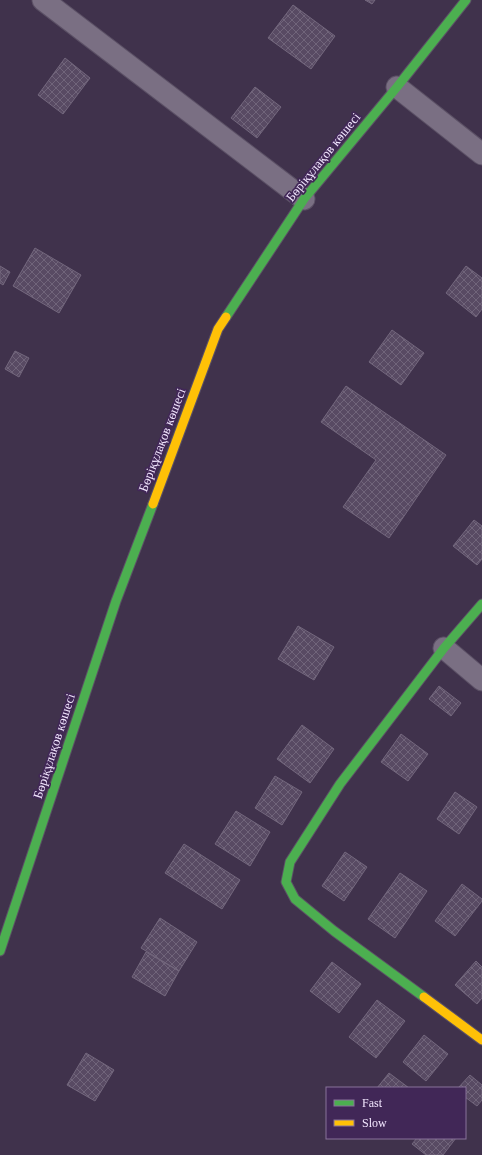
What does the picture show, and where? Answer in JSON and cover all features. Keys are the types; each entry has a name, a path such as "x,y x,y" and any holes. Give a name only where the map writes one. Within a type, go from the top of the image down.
{"street":[{"path":"43,0 304,199"},
{"name":"Бөріқұлақов көшесі","path":"0,951 116,601 218,329 304,199 397,87 466,0"},
{"path":"397,87 482,154"},
{"path":"482,604 444,648 340,784 290,862 286,882 295,899 334,931 482,1040"},
{"path":"444,648 482,680"}],"building":[{"path":"365,0 375,0 372,4"},
{"path":"293,5 335,36 311,69 268,38"},
{"path":"65,58 90,78 63,114 38,95"},
{"path":"255,87 281,107 257,138 231,118"},
{"path":"35,248 81,275 59,313 13,286"},
{"path":"0,266 10,272 3,285 0,283"},
{"path":"466,266 482,278 482,309 476,317 446,293"},
{"path":"392,330 424,353 401,385 369,362"},
{"path":"15,351 29,358 19,377 5,369"},
{"path":"346,386 446,455 389,538 343,507 376,460 321,422"},
{"path":"474,520 482,526 482,559 477,565 453,546"},
{"path":"298,626 334,647 314,680 278,659"},
{"path":"439,686 461,703 451,716 429,699"},
{"path":"302,725 334,749 310,783 277,759"},
{"path":"401,734 428,754 408,781 381,762"},
{"path":"275,776 302,792 282,825 255,808"},
{"path":"455,792 477,807 459,834 437,819"},
{"path":"236,811 270,832 250,866 215,844"},
{"path":"184,844 240,880 222,909 165,873"},
{"path":"345,852 367,867 344,901 322,886"},
{"path":"400,873 427,891 395,938 368,919"},
{"path":"462,884 482,899 482,901 455,936 435,921"},
{"path":"160,918 197,942 179,971 141,948"},
{"path":"146,952 179,971 165,996 132,977"},
{"path":"476,961 482,967 482,998 477,1004 455,985"},
{"path":"332,962 361,984 339,1013 310,991"},
{"path":"377,1000 405,1021 376,1058 349,1037"},
{"path":"424,1035 448,1054 426,1081 403,1062"},
{"path":"86,1053 114,1070 95,1101 67,1085"},
{"path":"389,1073 408,1087 378,1087"},
{"path":"470,1075 482,1085 482,1100 477,1106 466,1098 466,1087 459,1087"},
{"path":"416,1139 455,1139 443,1155 426,1155 412,1144"}],"traffic: fast":[{"path":"226,317 304,199 397,87 466,0"},
{"path":"0,951 116,601 153,504"},
{"path":"424,997 334,931 295,899 286,882 290,862 340,784 444,648 482,604"}],"traffic: slow":[{"path":"153,504 218,329 226,317"},
{"path":"424,997 482,1040"}]}
